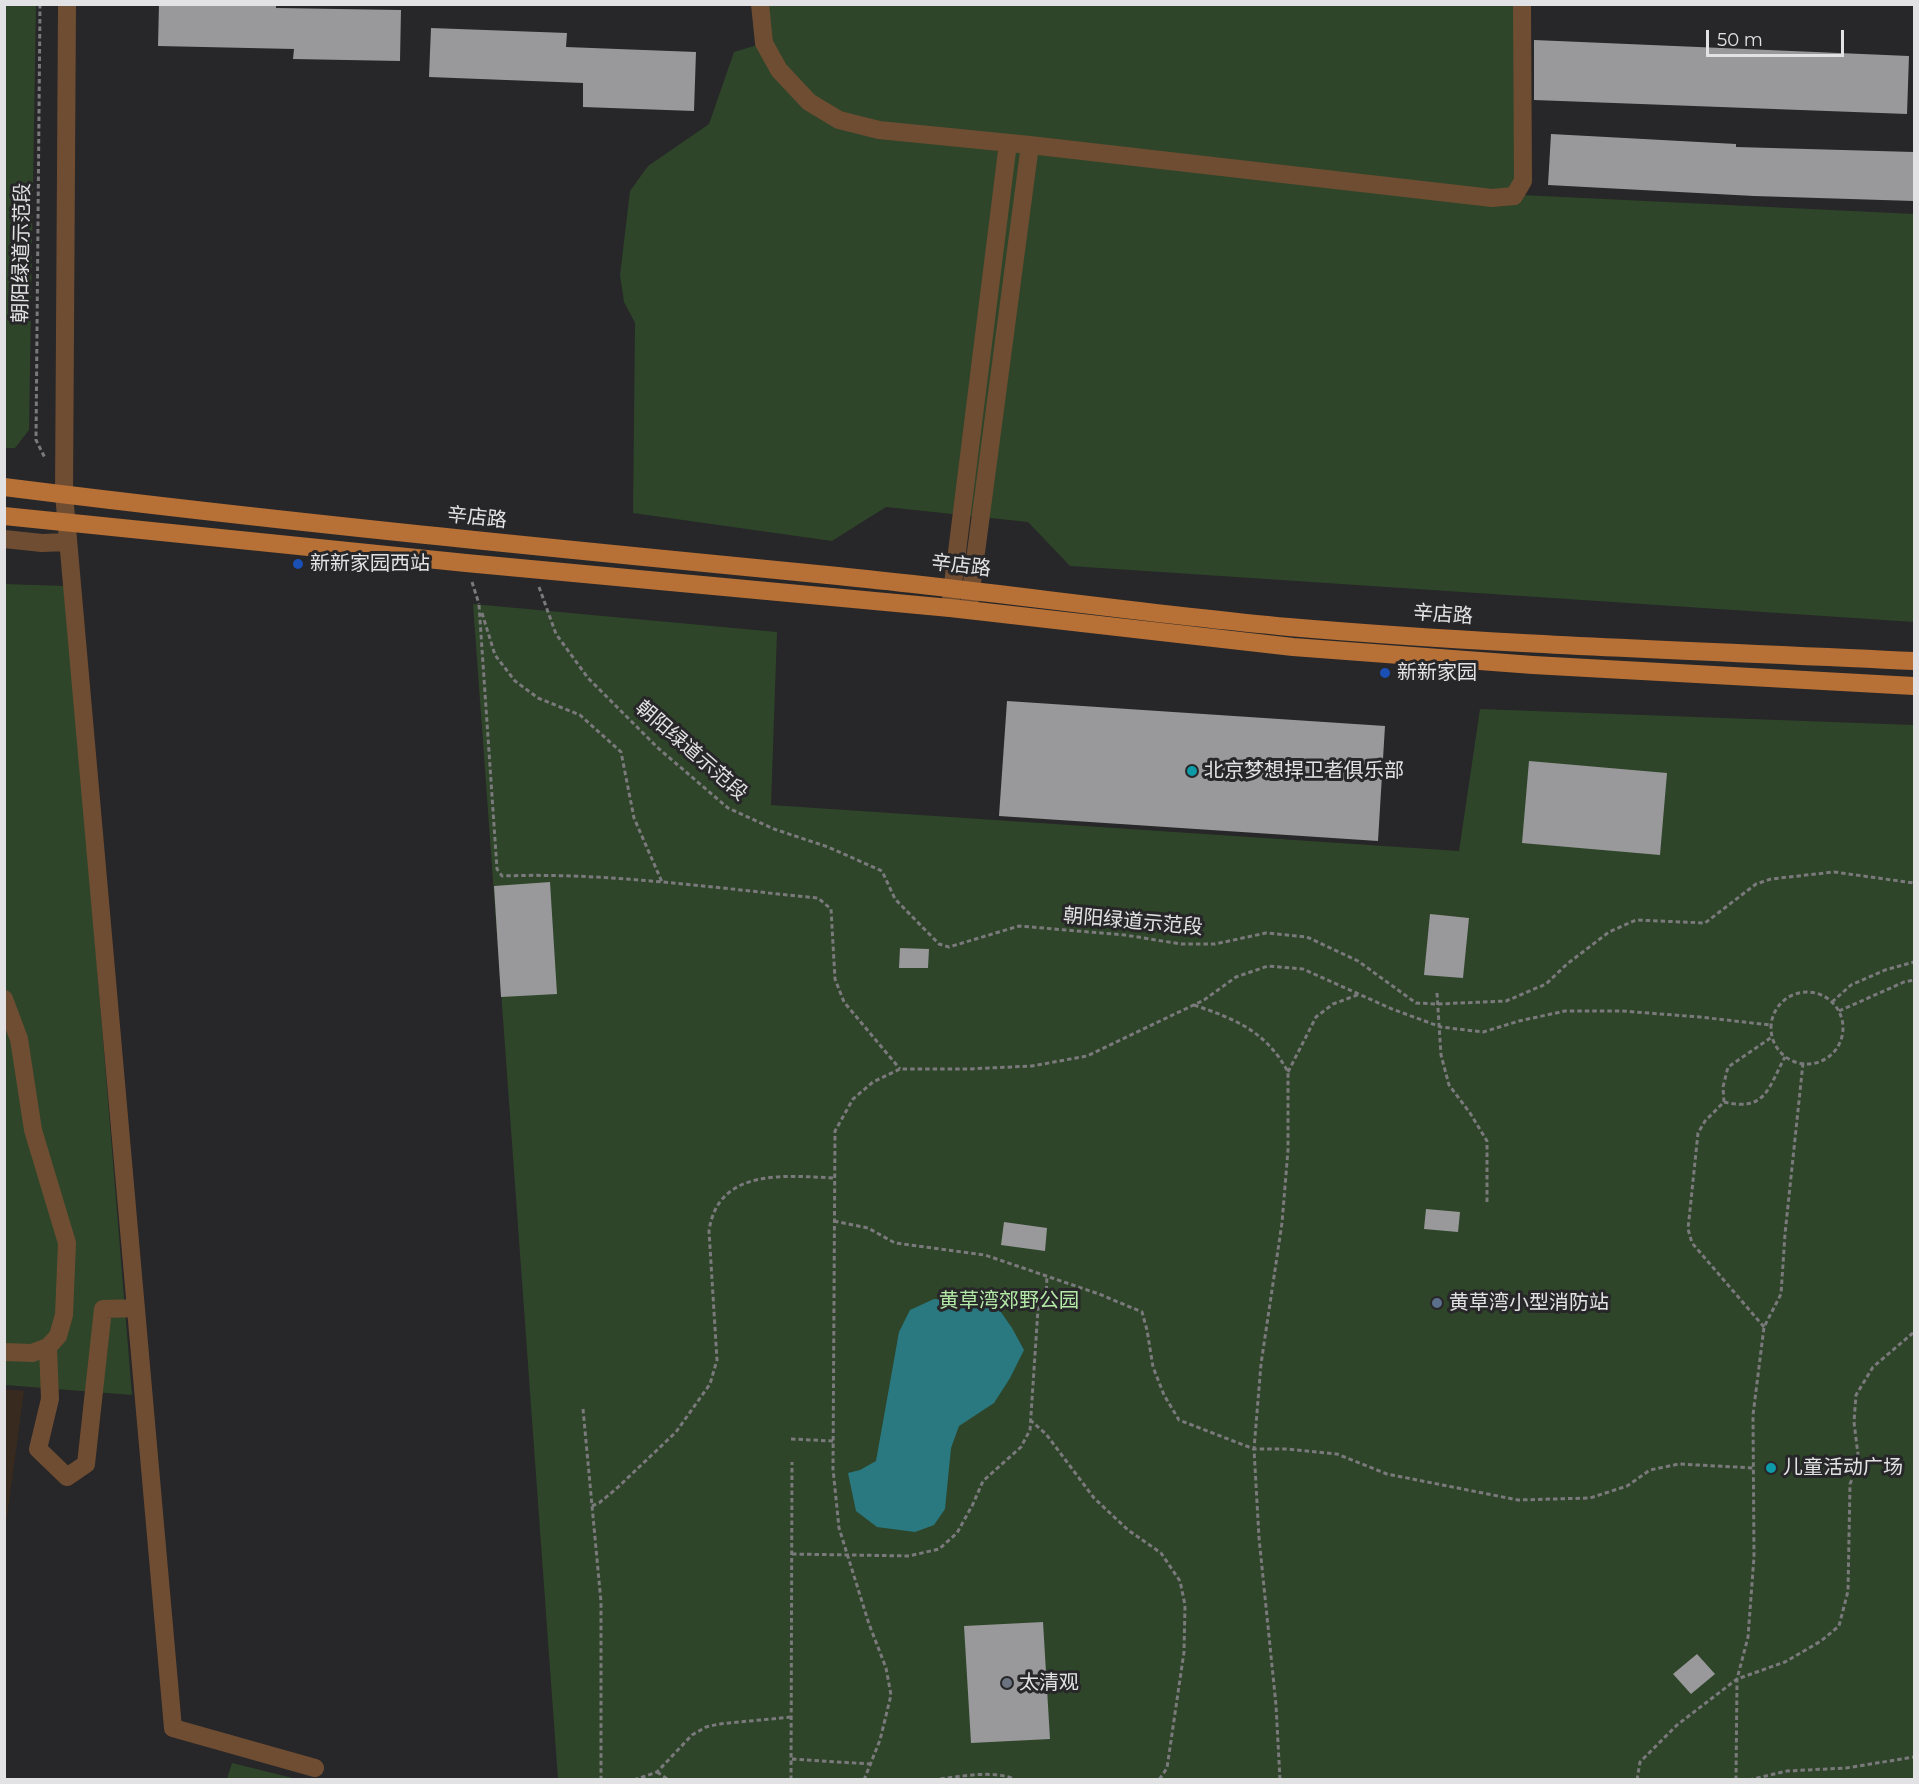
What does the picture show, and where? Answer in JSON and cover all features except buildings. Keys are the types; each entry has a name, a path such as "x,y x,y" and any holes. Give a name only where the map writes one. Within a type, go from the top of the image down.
{"main road":[{"name":"辛店路","path":"4,487 319,525 952,587 1140,612 1293,627 1533,644 1914,661"},
{"path":"4,516 466,563 950,608 1226,640 1385,655 1533,666 1914,686"}],"street":[{"path":"67,4 64,494 173,1728 315,1768"},
{"path":"760,4 764,43 779,70 809,102 838,120 879,130 1492,198 1514,196 1523,181 1522,4"},
{"path":"950,608 1008,143"},
{"path":"968,610 1029,145"},
{"path":"4,539 42,543 68,542"},
{"path":"4,999 20,1039 33,1130 67,1243 64,1315 58,1336 48,1347 32,1353 4,1352"},
{"path":"48,1347 50,1399 38,1449 68,1477 86,1464 103,1310 136,1308"}],"path":[{"name":"朝阳绿道示范段","path":"40,4 36,440 50,467"},
{"path":"466,563 495,655 515,681 538,698 580,715 621,752 634,818 662,882"},
{"name":"朝阳绿道示范段","path":"533,569 556,634 588,678 658,748 728,808 774,829 828,847 882,870 896,899 939,944 949,947 1019,926 1125,935 1181,944 1215,944 1266,933 1308,937 1358,962 1416,1003 1506,1001 1546,984 1567,964 1609,932 1636,920 1705,923 1756,884 1771,879 1834,872 1914,883"},
{"path":"479,605 497,869 502,876 546,874 662,882 818,898 831,909 834,979 844,1002 900,1069"},
{"path":"1832,1002 1851,986 1885,970 1914,962"},
{"path":"864,1779 880,1740 891,1695 886,1668 869,1624 839,1528 833,1469 834,1131 853,1099 873,1082 900,1069 1032,1066 1087,1056 1194,1005 1236,976 1268,966 1302,969 1441,1027 1483,1032 1565,1011 1622,1011 1770,1025"},
{"path":"1839,1011 1904,982 1914,980"},
{"path":"1800,992 1823,995 1832,1002 1843,1022 1843,1034 1839,1045 1831,1055 1820,1061 1803,1063 1796,1063 1785,1057 1777,1048 1770,1025 1773,1013 1779,1004 1788,996 1800,992"},
{"path":"1437,993 1441,1027 1441,1055 1449,1085 1487,1141 1487,1204"},
{"path":"1280,1779 1276,1705 1259,1538 1254,1449 1261,1364 1282,1223 1288,1150 1288,1072 1316,1017 1333,1004 1361,994"},
{"path":"1194,1005 1233,1019 1258,1033 1288,1072"},
{"path":"1764,1327 1692,1243 1688,1229 1698,1133 1705,1121 1724,1102 1728,1067 1772,1037"},
{"path":"1724,1102 1736,1105 1752,1104 1763,1097 1785,1057"},
{"path":"1736,1779 1737,1679 1748,1637 1754,1568 1753,1415 1764,1327 1781,1294 1803,1063"},
{"path":"592,1506 616,1489 676,1432 710,1384 717,1360 709,1231 711,1216 716,1207 738,1186 752,1180 786,1176 834,1178"},
{"path":"834,1221 868,1228 895,1243 985,1255 1099,1294 1142,1312 1148,1330 1153,1367 1164,1395 1179,1420 1254,1449 1287,1449 1337,1454 1387,1474 1518,1500 1590,1498 1627,1486 1650,1470 1679,1464 1754,1468"},
{"path":"792,1554 909,1556 939,1549 957,1533 983,1481 1021,1448 1030,1430 1038,1308 1046,1296 1047,1277"},
{"path":"1637,1779 1640,1762 1677,1725 1737,1679 1785,1662 1821,1641 1839,1626 1848,1591 1850,1484 1859,1463 1854,1422 1856,1395 1873,1367 1914,1332"},
{"path":"583,1409 601,1602 601,1779"},
{"path":"1030,1420 1046,1434 1069,1468 1094,1498 1128,1530 1161,1553 1180,1581 1185,1605 1184,1652 1167,1768 1159,1779"},
{"path":"792,1439 833,1441"},
{"path":"791,1779 792,1462"},
{"path":"633,1779 657,1772 692,1736 706,1727 791,1717"},
{"path":"1749,1779 1787,1771 1846,1768 1914,1758"},
{"path":"792,1759 870,1764"},
{"path":"657,1772 669,1779"},
{"path":"933,1779 982,1774 1016,1779"}],"shaded area":[{"path":"4,1389 24,1391 5,1532"}],"green space":[{"path":"4,5 36,5 29,430 15,448 4,448"},
{"path":"760,5 1522,5 1522,195 1914,214 1914,622 1070,566 1028,522 886,507 832,541 633,513 635,323 624,302 620,275 630,191 648,166 709,124 734,52 764,43"},
{"path":"5,584 66,586 132,1395 5,1385"},
{"name":"黄草湾郊野公园","path":"473,604 777,632 771,805 1459,851 1480,709 1914,725 1914,1779 558,1779"},
{"path":"232,1763 297,1779 227,1779"}],"water":[{"path":"934,1299 996,1305 1024,1350 994,1403 959,1426 951,1448 945,1509 934,1525 915,1532 877,1527 856,1511 848,1473 860,1470 876,1461 899,1332 910,1310"}],"place":[{"name":"新新家园西站","path":"298,564"},
{"name":"新新家园","path":"1385,673"},
{"name":"北京梦想捍卫者俱乐部","path":"1192,771"},
{"name":"黄草湾小型消防站","path":"1437,1303"},
{"name":"儿童活动广场","path":"1771,1468"},
{"name":"太清观","path":"1007,1683"}]}
